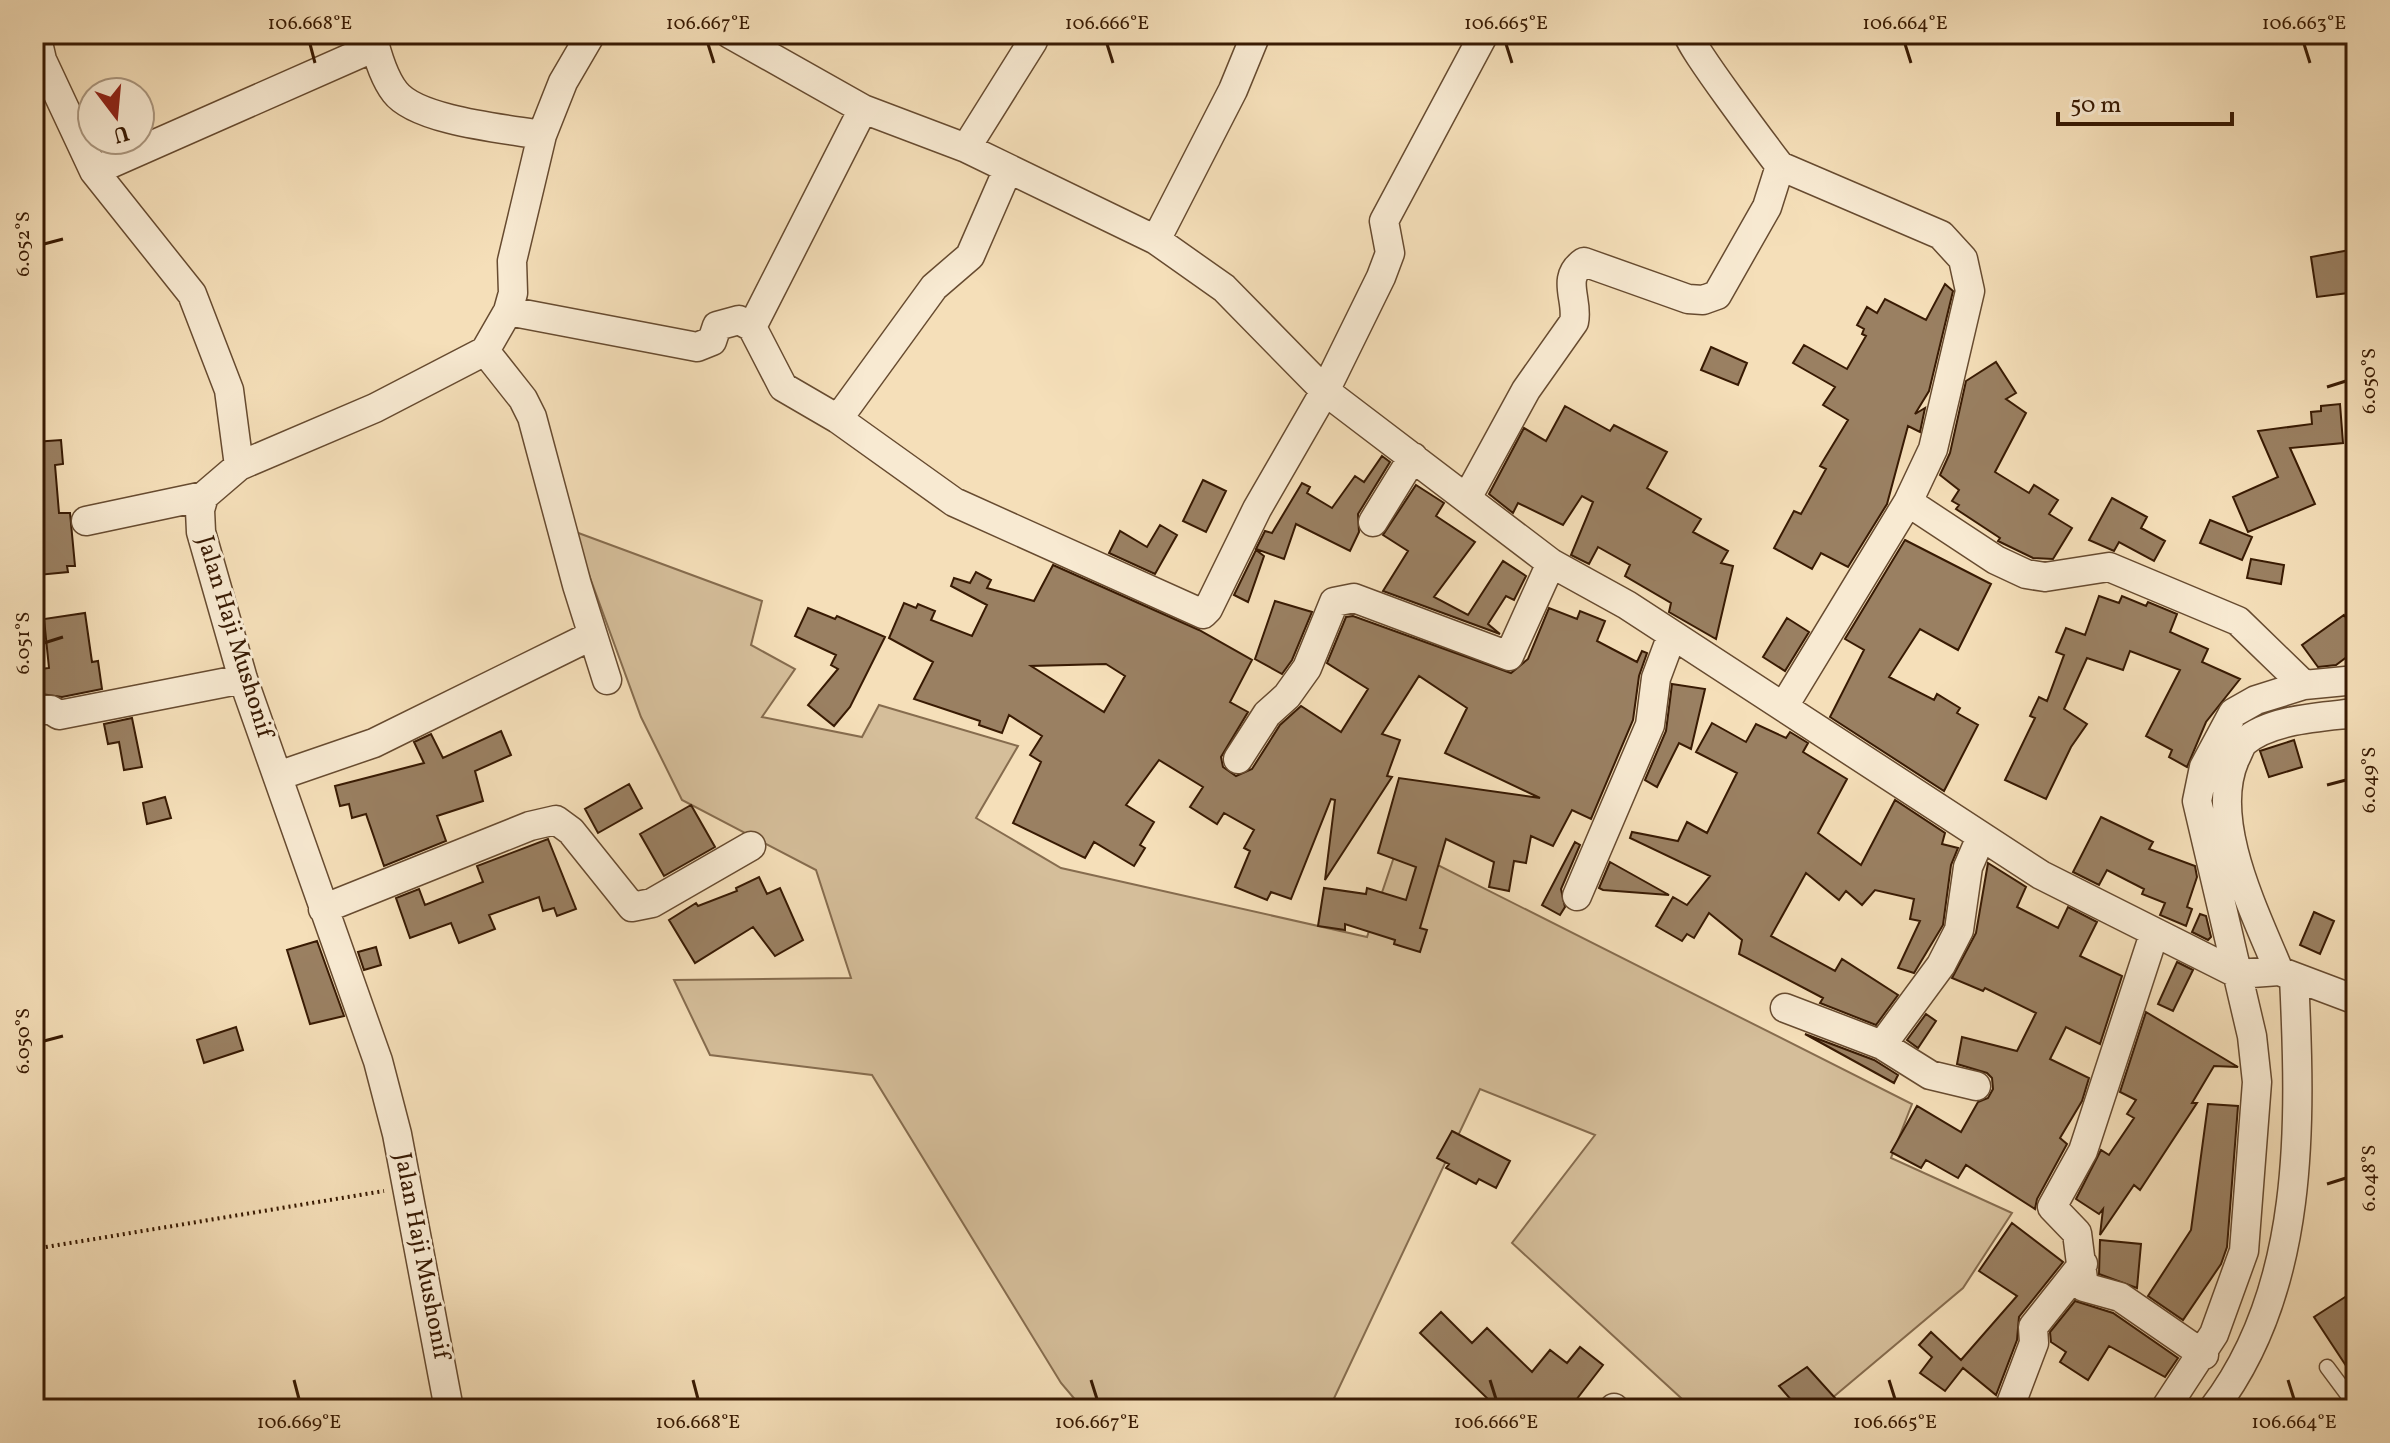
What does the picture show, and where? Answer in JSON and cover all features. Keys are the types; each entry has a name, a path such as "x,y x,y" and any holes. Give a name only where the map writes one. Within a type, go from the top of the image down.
{"street":[{"path":"36,34 42,60 94,171 192,294 229,390 239,466"},
{"path":"86,521 204,496 239,466 375,408 485,351 508,311 513,293 512,261 542,135 563,82 591,34"},
{"path":"730,34 863,109 966,148 1156,240 1224,288 1325,391 1551,563 1784,706 2041,875 2154,934 2266,974 2356,1000"},
{"path":"1156,240 1233,90 1256,34"},
{"path":"508,311 697,347 712,341 717,326 739,320 752,327 783,387 838,419 954,502 1118,574 1196,614 1203,614 1257,509 1325,391 1387,263 1389,243 1384,221 1393,199 1484,34"},
{"path":"1688,34 1688,43 1719,79 1780,166 1941,235 1963,259 1970,291 1933,449 1908,502 1784,706"},
{"path":"94,171 374,41 395,93 408,102 452,120 542,135"},
{"path":"966,148 1033,41"},
{"path":"752,327 863,109"},
{"path":"1467,498 1526,390 1574,322 1577,310 1570,285 1575,268 1584,262 1688,299 1703,300 1717,295 1767,207 1780,166"},
{"path":"838,419 934,287 970,256 1008,169"},
{"path":"485,351 523,399 532,417 591,636 607,680"},
{"path":"1373,522 1413,457"},
{"name":"Jalan Haji Mushonif","path":"204,496 200,510 201,532 243,679 323,909 361,1004 378,1061 449,1409"},
{"path":"1908,502 1996,560 2026,574 2045,577 2109,567 2144,579 2238,621 2304,685"},
{"path":"1238,759 1267,714 1287,696 1307,668 1334,602 1354,598 1509,656 1551,563"},
{"path":"1577,896 1650,725 1656,678 1672,635"},
{"path":"278,776 374,743 591,636"},
{"path":"34,710 51,710 59,715 243,679"},
{"path":"2213,1409 2266,1314 2284,1240 2299,1081 2266,974 2197,801 2204,767 2233,713 2256,700 2304,685 2356,680"},
{"path":"2165,1409 2204,1355 2244,1251 2257,1082 2252,1036 2266,974 2250,899 2228,823 2228,776 2242,743 2275,726 2356,713"},
{"path":"323,909 530,826 556,820 571,831 632,907 652,903 751,846"},
{"path":"1882,1045 1941,965 1959,930 1968,867 1981,837"},
{"path":"2154,934 2083,1151 2052,1207 2077,1233 2084,1287 2120,1297 2204,1355"},
{"path":"1785,1008 1882,1045 1930,1075 1976,1086"},
{"path":"2009,1409 2034,1343 2033,1327 2083,1264"}],"lane":[{"path":"2327,1367 2356,1406"}],"path":[{"path":"34,1249 406,1187"}],"shaded area":[{"path":"573,531 762,601 751,645 795,669 762,717 862,737 879,705 1018,746 976,818 1061,868 1367,937 1398,845 1912,1104 1891,1158 2012,1213 1963,1288 1819,1409 1693,1409 1512,1243 1595,1135 1480,1089 1329,1409 1083,1409 1061,1383 872,1075 710,1055 674,980 851,978 816,870 682,800 641,717"}],"building":[{"path":"2350,250 2350,256 2356,255 2356,292 2317,297 2311,257"},
{"path":"1945,284 1953,291 1929,391 1915,414 1925,408 1920,432 1908,426 1887,504 1848,567 1821,553 1812,569 1774,548 1794,511 1801,514 1826,469 1820,466 1848,420 1823,405 1835,387 1793,363 1804,345 1847,369 1866,336 1862,334 1864,329 1857,325 1867,307 1877,313 1885,299 1926,320"},
{"path":"1711,347 1747,363 1738,385 1701,370"},
{"path":"1996,362 2016,393 2006,399 2026,413 1995,472 2029,493 2034,485 2058,500 2049,514 2072,528 2053,559 2033,558 1998,541 2000,538 1956,509 1959,505 1952,501 1959,490 1940,475 1950,453 1966,381"},
{"path":"2340,404 2343,443 2290,448 2315,504 2248,532 2233,497 2278,477 2258,431 2312,424 2311,412 2321,411 2321,406"},
{"path":"1565,406 1610,431 1614,425 1667,452 1647,488 1701,519 1693,532 1728,551 1721,563 1733,566 1716,639 1669,612 1671,603 1625,576 1630,565 1598,547 1589,564 1571,555 1593,502 1582,496 1563,525 1518,503 1513,513 1489,494 1524,428 1546,441"},
{"path":"61,440 63,464 55,465 59,513 70,513 75,566 67,566 68,572 38,575 37,565 34,565 34,442"},
{"path":"1382,456 1390,462 1358,514 1359,532 1350,551 1296,524 1284,559 1256,549 1265,531 1272,533 1302,483 1310,487 1307,493 1332,508 1355,476 1364,482"},
{"path":"1203,480 1226,491 1206,532 1183,521"},
{"path":"1416,485 1444,503 1436,516 1475,542 1434,597 1468,615 1503,561 1526,576 1514,600 1506,596 1488,624 1500,634 1383,591 1408,551 1383,535"},
{"path":"2112,498 2147,517 2141,528 2165,541 2154,561 2119,542 2114,551 2089,540"},
{"path":"2210,520 2252,537 2242,560 2200,543"},
{"path":"1160,525 1177,535 1155,574 1109,553 1120,531 1147,547"},
{"path":"1905,540 1991,584 1958,650 1920,629 1889,677 1934,700 1937,694 1960,708 1957,713 1978,725 1944,791 1830,717 1864,650 1845,639"},
{"path":"1256,550 1264,556 1248,602 1234,595"},
{"path":"2251,559 2284,565 2281,584 2247,578"},
{"path":"1053,565 1199,630 1252,660 1230,702 1248,712 1221,757 1223,767 1236,776 1252,769 1280,725 1301,706 1341,732 1368,689 1327,663 1346,617 1353,616 1511,673 1528,659 1549,608 1577,619 1580,611 1605,621 1597,641 1637,662 1642,651 1647,653 1639,676 1633,720 1591,819 1572,810 1553,846 1531,836 1526,863 1514,861 1509,891 1489,887 1494,862 1446,839 1420,928 1427,930 1420,952 1394,944 1395,940 1345,924 1345,930 1318,926 1324,888 1366,894 1367,888 1406,900 1416,867 1378,853 1399,778 1540,798 1445,753 1467,708 1419,676 1382,734 1400,740 1387,776 1392,777 1325,880 1335,800 1331,799 1291,899 1271,892 1267,900 1235,887 1250,851 1244,848 1254,830 1224,813 1217,824 1190,807 1203,787 1159,760 1126,805 1154,822 1140,845 1145,848 1134,866 1094,842 1085,858 1013,823 1041,762 1030,755 1042,736 1009,715 1002,733 979,725 980,721 914,699 933,662 889,638 904,603 916,608 918,604 935,611 931,620 972,636 987,605 951,586 954,578 970,583 976,572 991,580 987,588 1034,601","holes":["1106,664 1125,676 1104,712 1031,666"]},
{"path":"2099,596 2119,603 2122,596 2146,606 2148,602 2177,614 2170,632 2208,649 2202,662 2240,679 2206,722 2187,767 2169,757 2172,750 2146,736 2180,670 2130,651 2123,670 2087,658 2064,709 2087,724 2071,747 2046,799 2005,780 2035,718 2030,716 2039,697 2047,701 2064,655 2056,652 2066,628 2085,635"},
{"path":"1275,601 1312,612 1292,660 1282,674 1255,659"},
{"path":"808,608 835,619 837,616 885,637 850,707 834,726 808,705 838,669 831,665 836,655 795,636"},
{"path":"85,613 92,662 98,661 102,689 62,697 34,693 34,670 49,668 44,619"},
{"path":"2344,615 2356,631 2356,650 2336,665 2318,667 2302,645"},
{"path":"1787,618 1809,632 1785,671 1763,657"},
{"path":"1672,684 1705,689 1691,749 1679,743 1657,787 1645,780 1666,731"},
{"path":"132,718 142,767 124,770 119,742 108,744 104,724"},
{"path":"1712,723 1746,742 1756,724 1786,738 1790,732 1808,743 1803,752 1847,779 1818,833 1861,865 1895,800 1945,833 1942,844 1958,848 1951,865 1943,925 1914,973 1898,968 1920,921 1910,919 1914,899 1875,890 1862,905 1846,891 1839,900 1806,873 1771,936 1835,971 1842,959 1898,995 1876,1025 1820,1003 1823,998 1739,954 1742,940 1709,913 1694,938 1687,934 1682,941 1656,926 1673,897 1687,905 1710,876 1630,838 1632,832 1678,841 1687,822 1707,833 1737,773 1696,752"},
{"path":"501,731 511,755 475,771 483,801 437,816 446,841 384,866 366,814 352,818 349,804 340,806 335,786 424,763 414,742 431,734 443,758"},
{"path":"2294,740 2302,767 2269,777 2260,751"},
{"path":"629,784 642,808 598,833 585,809"},
{"path":"165,797 171,818 147,824 143,803"},
{"path":"691,805 715,847 664,876 640,834"},
{"path":"2101,817 2153,842 2149,849 2195,866 2197,877 2187,907 2192,909 2186,926 2160,915 2165,903 2142,894 2144,889 2107,870 2099,885 2073,872"},
{"path":"548,839 576,909 557,916 554,908 543,911 539,897 489,915 495,929 459,943 451,923 410,938 396,898 419,889 425,905 483,882 477,866"},
{"path":"1575,842 1580,845 1561,889 1565,907 1560,915 1542,905"},
{"path":"1610,862 1669,895 1599,888"},
{"path":"1988,863 2026,887 2017,907 2058,928 2068,907 2097,922 2080,956 2122,976 2100,1044 2066,1027 2050,1059 2089,1078 2082,1101 2060,1138 2067,1144 2037,1199 2035,1209 1966,1165 1958,1178 1926,1160 1921,1168 1891,1152 1917,1106 1961,1132 1978,1102 1988,1098 1993,1089 1992,1078 1987,1073 1957,1064 1962,1037 2017,1051 2036,1013 1985,988 1983,991 1952,978 1976,933"},
{"path":"759,877 767,894 780,888 803,940 775,956 753,927 695,963 669,920 696,903 698,906 737,891 736,888"},
{"path":"2314,912 2334,921 2320,954 2300,945"},
{"path":"2200,914 2206,916 2211,937 2208,940 2192,932"},
{"path":"317,941 344,1016 310,1024 287,950"},
{"path":"376,947 381,965 364,970 358,952"},
{"path":"2177,962 2193,970 2173,1011 2158,1004"},
{"path":"2146,1012 2238,1067 2214,1066 2192,1103 2197,1103 2140,1190 2134,1185 2100,1235 2103,1209 2099,1214 2076,1199 2101,1150 2109,1155 2134,1118 2127,1114 2136,1100 2120,1092"},
{"path":"1926,1014 1936,1021 1918,1048 1907,1040"},
{"path":"236,1027 243,1050 204,1063 197,1040"},
{"path":"1805,1034 1874,1060 1898,1075 1894,1083"},
{"path":"2208,1104 2238,1106 2227,1247 2221,1264 2183,1320 2148,1296 2191,1230"},
{"path":"1452,1131 1510,1161 1496,1188 1479,1179 1476,1184 1446,1168 1449,1164 1437,1158"},
{"path":"2012,1223 2063,1262 2019,1317 2017,1340 1996,1395 1963,1368 1945,1391 1920,1373 1932,1357 1919,1345 1931,1332 1961,1360 2017,1296 1979,1271"},
{"path":"2100,1240 2141,1244 2137,1288 2099,1274"},
{"path":"2356,1290 2356,1381 2314,1317"},
{"path":"2075,1301 2113,1313 2178,1358 2165,1377 2109,1346 2088,1380 2060,1362 2066,1352 2051,1342 2050,1332"},
{"path":"1441,1312 1472,1343 1487,1328 1532,1372 1550,1350 1567,1363 1580,1347 1603,1365 1569,1409 1479,1409 1487,1398 1420,1333"},
{"path":"1807,1367 1845,1409 1799,1409 1779,1386"}]}
